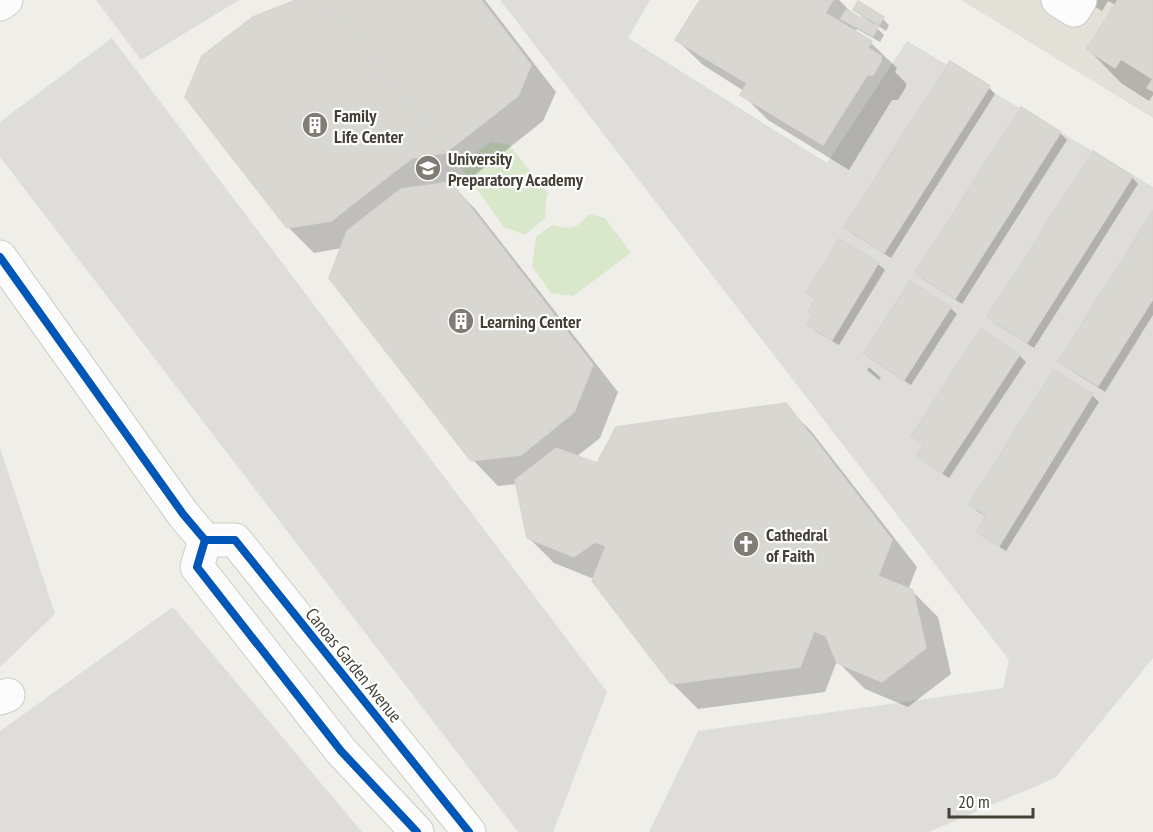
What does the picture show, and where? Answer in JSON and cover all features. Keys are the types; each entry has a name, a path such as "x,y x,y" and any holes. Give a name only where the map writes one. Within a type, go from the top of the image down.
{"street":[{"path":"0,4 6,0"},
{"path":"1058,0 1074,10 1080,0"},
{"path":"0,257 178,506 205,540 197,567 342,751 417,832"},
{"name":"Canoas Garden Avenue","path":"205,540 235,540 469,832"}],"shaded area":[{"path":"96,0 239,0 141,60"},
{"path":"500,0 650,0 628,38 827,163 907,41 1153,187 1153,658 1055,778 929,832 649,832 698,731 1003,688 1009,660"},
{"path":"961,0 1153,0 1153,118"},
{"path":"112,38 607,692 553,832 518,832 0,157 0,122"},
{"path":"0,448 55,614 0,667"},
{"path":"173,607 362,832 0,832 0,731"}],"green space":[{"path":"491,142 509,145 548,193 545,218 525,235 504,227 459,165"},
{"path":"589,214 605,218 631,253 573,296 551,293 532,266 536,237 552,225 564,228 573,227 581,223"}],"building":[{"name":"Family Life Center","path":"296,0 324,0 445,153 412,158 331,221 287,228 185,97 202,56 253,17"},
{"path":"324,0 481,0 531,65 518,96 445,153"},
{"path":"700,0 833,0 825,13 872,41 868,48 881,56 881,61 873,75 867,75 823,145 740,95 747,83 675,40"},
{"path":"1118,0 1153,0 1153,79 1121,59 1115,68 1086,49"},
{"path":"858,1 884,17 879,25 853,10"},
{"path":"846,10 878,27 873,36 841,19"},
{"path":"950,61 990,86 884,253 844,227"},
{"path":"1153,79 1153,91 1147,88"},
{"path":"1021,107 1061,132 955,299 915,273"},
{"path":"1093,151 1133,176 1027,343 987,317"},
{"name":"Learning Center","path":"451,182 593,365 574,412 521,455 471,461 329,278 347,231 401,189"},
{"path":"1153,211 1153,299 1098,386 1058,361"},
{"path":"839,239 879,262 832,340 807,325 813,314 808,311 816,299 806,293"},
{"path":"910,281 951,307 904,380 863,353"},
{"path":"981,329 1020,354 942,473 916,456 924,444 911,436"},
{"path":"1053,370 1093,394 999,546 976,532 986,515 969,504"},
{"name":"Cathedral of Faith","path":"786,403 892,540 878,576 913,590 926,648 882,682 837,663 826,636 814,631 800,667 671,684 592,581 606,546 595,542 574,557 527,538 515,480 556,448 597,463 616,427"}],"cycle path":[{"path":"0,257 183,514 205,540"},
{"path":"205,540 235,540 469,832"},
{"path":"205,540 197,567 341,751 417,832"}],"place":[{"name":"Family Life Center","path":"315,125"},
{"name":"University Preparatory Academy","path":"428,168"},
{"name":"Learning Center","path":"461,321"},
{"name":"Cathedral of Faith","path":"746,544"}]}
